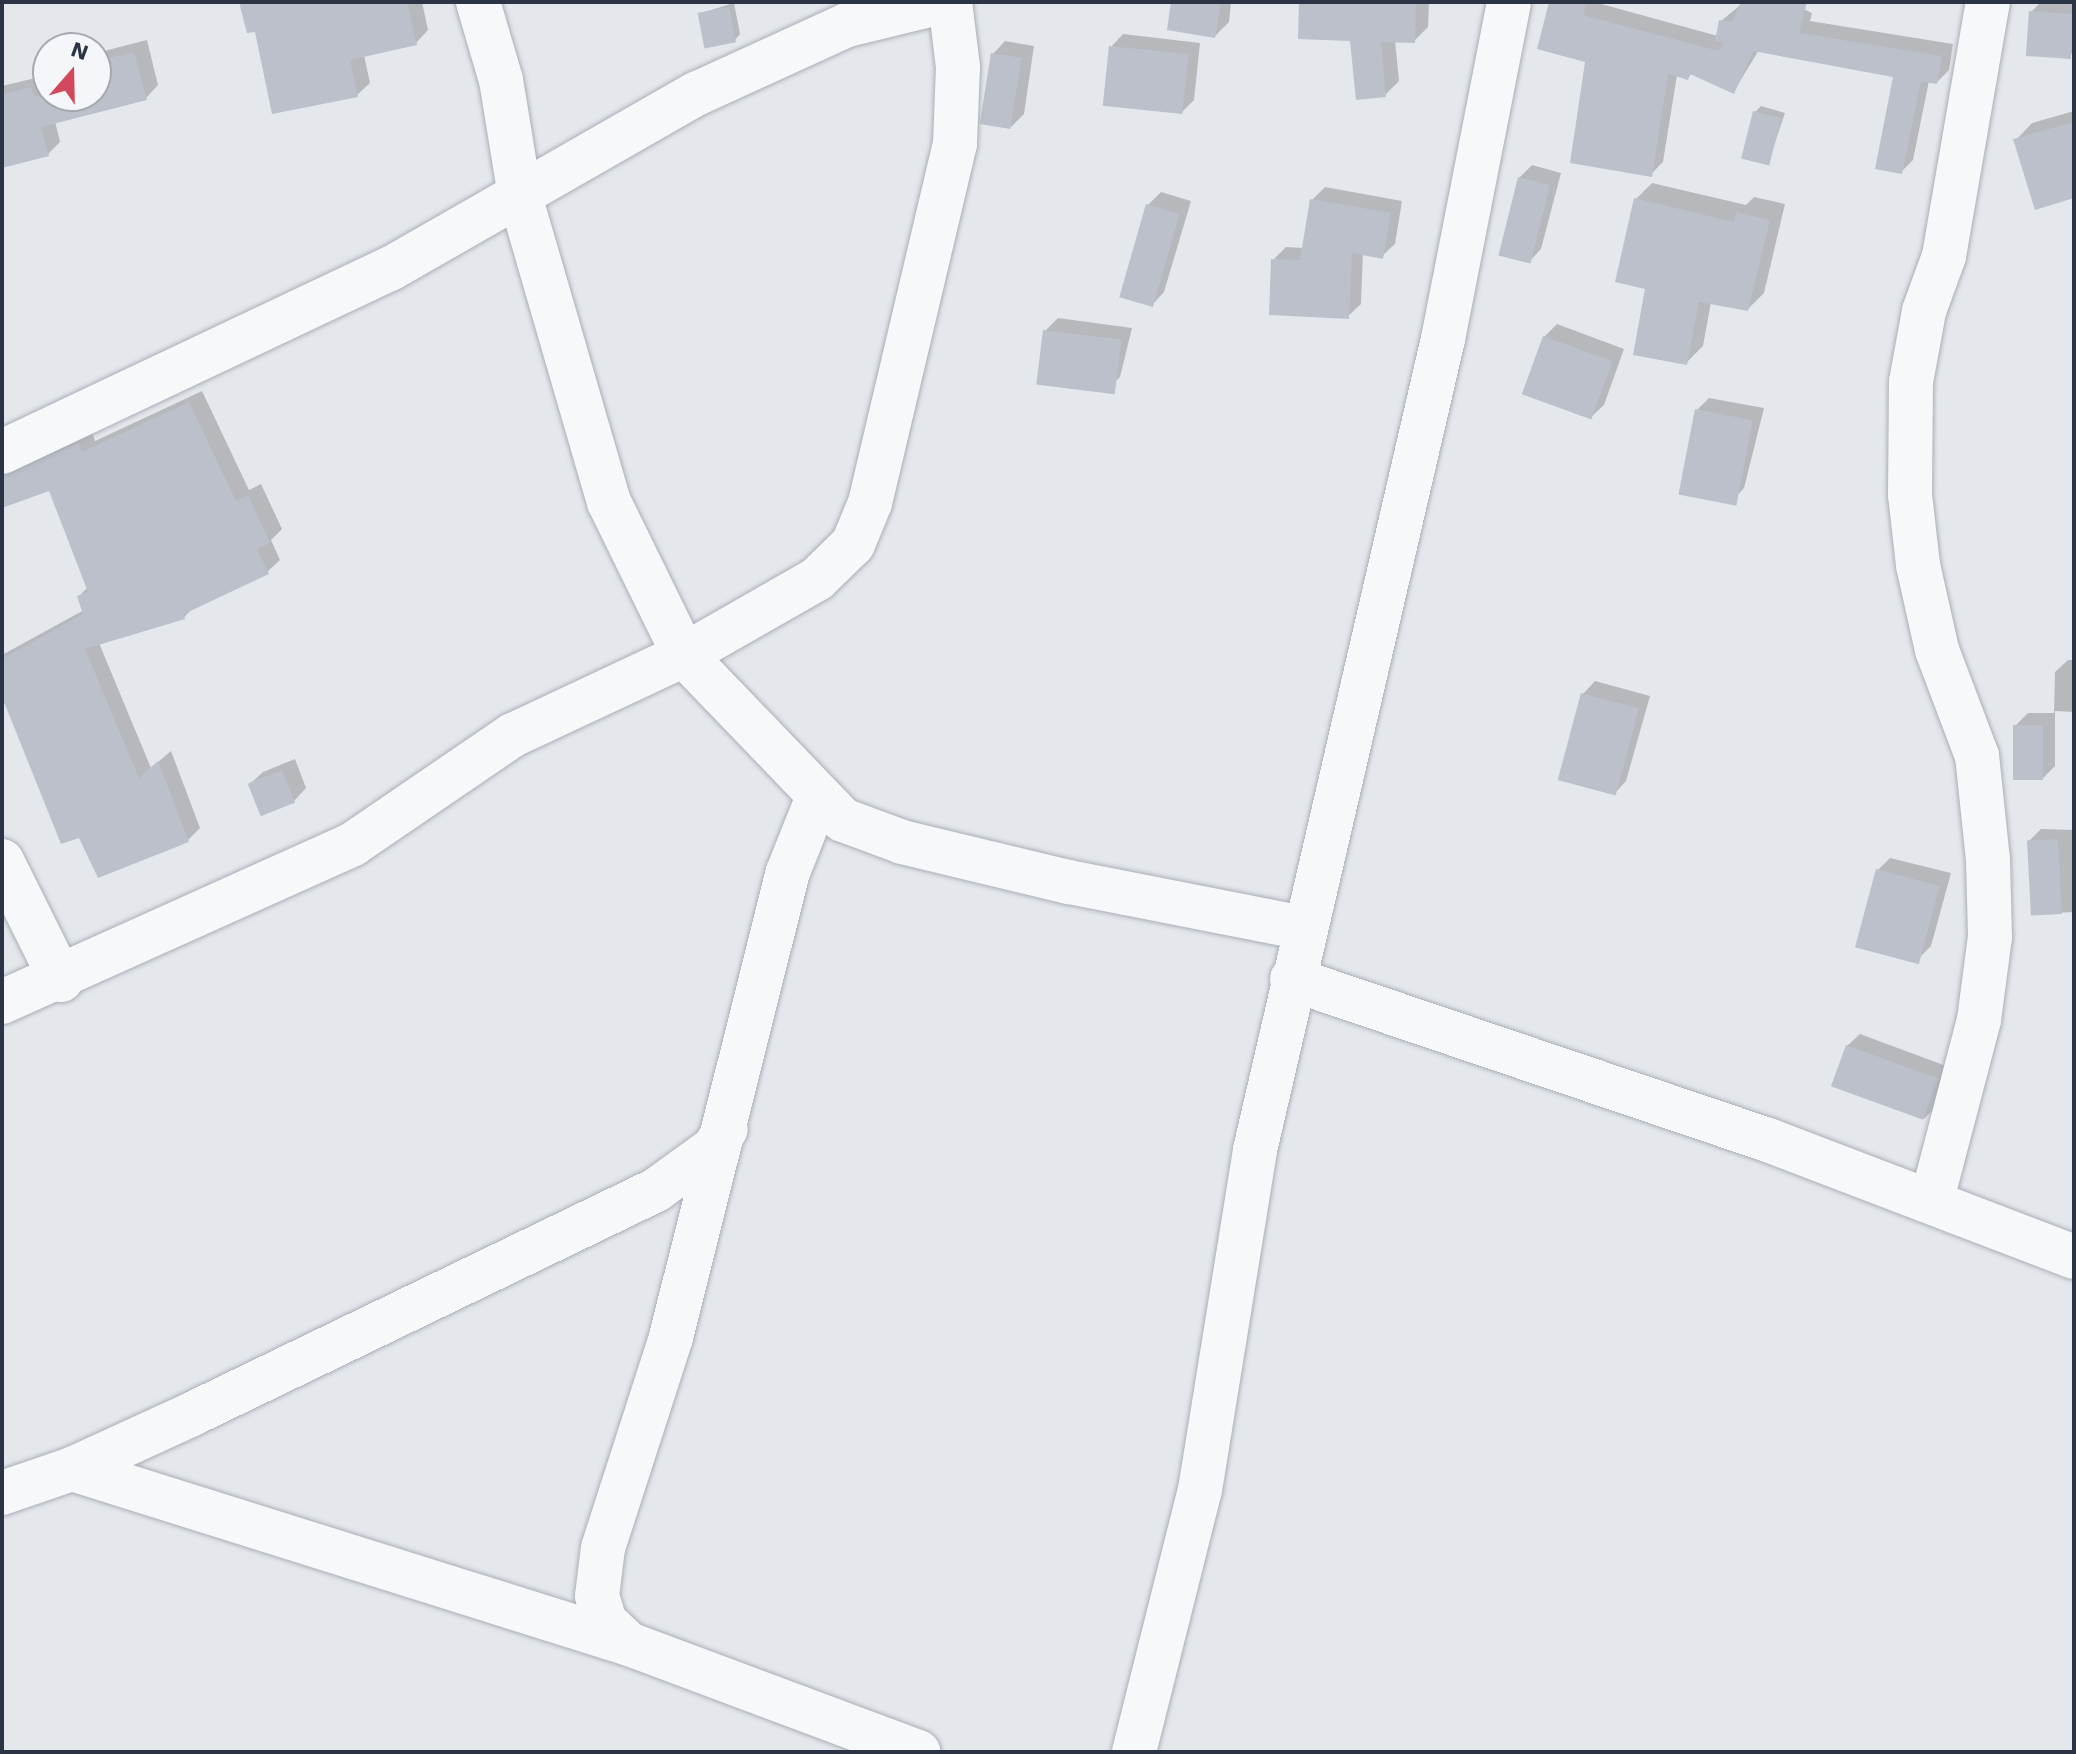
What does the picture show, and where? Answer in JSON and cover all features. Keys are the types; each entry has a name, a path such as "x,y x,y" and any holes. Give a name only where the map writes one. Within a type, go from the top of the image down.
{"street":[{"path":"478,2 501,80 520,196 609,502 684,655 817,799 843,820 902,842 1304,928"},
{"path":"2,452 390,269 696,94 847,25 942,2"},
{"path":"2,1002 61,980 353,844 513,735 684,655 817,579 853,544 870,503 955,144 958,67 950,2"},
{"path":"1134,1752 1200,1490 1255,1150 1292,979 1443,339 1509,2"},
{"path":"1932,1199 1979,1020 1990,937 1989,891 1977,756 1937,650 1918,565 1910,495 1911,382 1924,311 1944,256 1988,2"},
{"path":"629,1644 605,1622 597,1596 603,1548 671,1337 727,1127 788,872 817,799"},
{"path":"2,861 61,980"},
{"path":"1292,979 1932,1199 2074,1257"},
{"path":"2,1493 72,1469 656,1190 714,1148 727,1127"},
{"path":"72,1469 629,1644 918,1752"}],"building":[{"path":"239,2 407,2 417,45 350,60 358,97 272,114 255,32 247,33"},
{"path":"1171,2 1221,2 1215,38 1167,30"},
{"path":"1299,2 1416,2 1415,43 1381,42 1386,97 1356,100 1350,41 1298,39"},
{"path":"1549,2 1587,2 1583,15 1719,51 1723,43 1715,41 1719,20 1732,22 1741,2 1807,2 1799,33 1942,56 1937,84 1921,82 1902,174 1875,169 1893,77 1753,51 1734,94 1690,74 1688,80 1668,74 1652,177 1570,163 1585,62 1537,49"},
{"path":"729,7 736,42 704,48 698,13"},
{"path":"2029,11 2074,14 2071,59 2026,56"},
{"path":"1109,46 1189,54 1182,114 1103,106"},
{"path":"134,52 147,100 112,109 112,57"},
{"path":"991,53 1022,58 1010,129 980,124"},
{"path":"31,87 32,112 100,112 41,127 49,156 2,168 2,94"},
{"path":"1753,111 1781,118 1769,166 1741,159"},
{"path":"2074,122 2074,198 2035,210 2013,139"},
{"path":"1518,177 1550,185 1530,264 1498,256"},
{"path":"1634,198 1734,222 1736,212 1770,220 1748,311 1699,302 1687,365 1633,355 1645,289 1615,282"},
{"path":"1310,199 1391,213 1383,259 1352,253 1349,319 1269,315 1271,259 1300,260"},
{"path":"1146,204 1180,214 1153,307 1119,297"},
{"path":"1043,330 1121,340 1115,394 1036,385"},
{"path":"1543,336 1613,361 1591,420 1522,394"},
{"path":"189,402 236,501 248,495 270,543 257,549 269,574 184,614 185,619 85,649 139,778 158,761 189,842 98,878 79,838 61,844 2,697 2,659 83,614 77,596 88,592 49,491 2,508 2,477 79,443 82,452"},
{"path":"1695,409 1753,420 1736,506 1678,494"},
{"path":"1581,693 1639,709 1616,795 1558,780"},
{"path":"2013,725 2043,725 2043,780 2013,780"},
{"path":"282,770 295,802 261,816 248,784"},
{"path":"2058,839 2062,914 2031,916 2027,841"},
{"path":"1876,869 1940,886 1919,964 1855,947"},
{"path":"1846,1045 1938,1079 1923,1120 1831,1086"}]}
